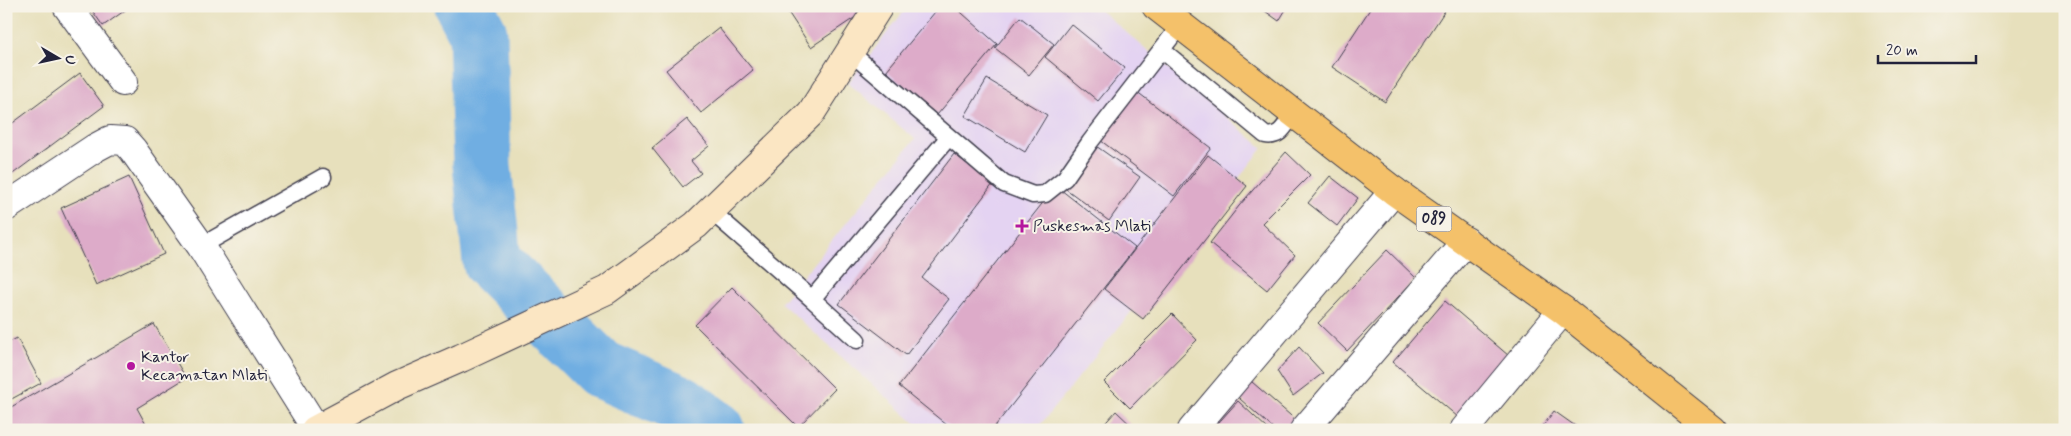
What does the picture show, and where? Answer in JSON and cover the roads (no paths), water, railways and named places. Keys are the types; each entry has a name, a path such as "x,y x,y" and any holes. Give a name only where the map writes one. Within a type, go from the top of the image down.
{"main road":[{"path":"315,429 397,386 607,290 696,225 811,113 879,6"},
{"name":"089","path":"1156,6 1179,27 1394,192 1563,310 1713,430"}],"street":[{"path":"67,6 123,82"},
{"path":"6,207 95,148 110,140 124,141 133,150 201,246 315,429"},
{"path":"1192,430 1394,192"},
{"path":"1304,430 1466,241"},
{"path":"1464,430 1563,310"}],"lane":[{"path":"850,52 948,138 1004,184 1033,195 1045,194 1064,178 1179,27"},
{"path":"1162,50 1265,134 1272,136 1279,134 1293,114"},
{"path":"812,299 948,138"},
{"path":"201,246 323,177"},
{"path":"711,210 857,340"}],"waterway":[{"path":"464,6 478,33 482,165 492,262 600,369 681,404 716,430"}],"place":[{"name":"Puskesmas Mlati","path":"1022,226"},
{"name":"Kantor Kecamatan Mlati","path":"131,366"}]}
